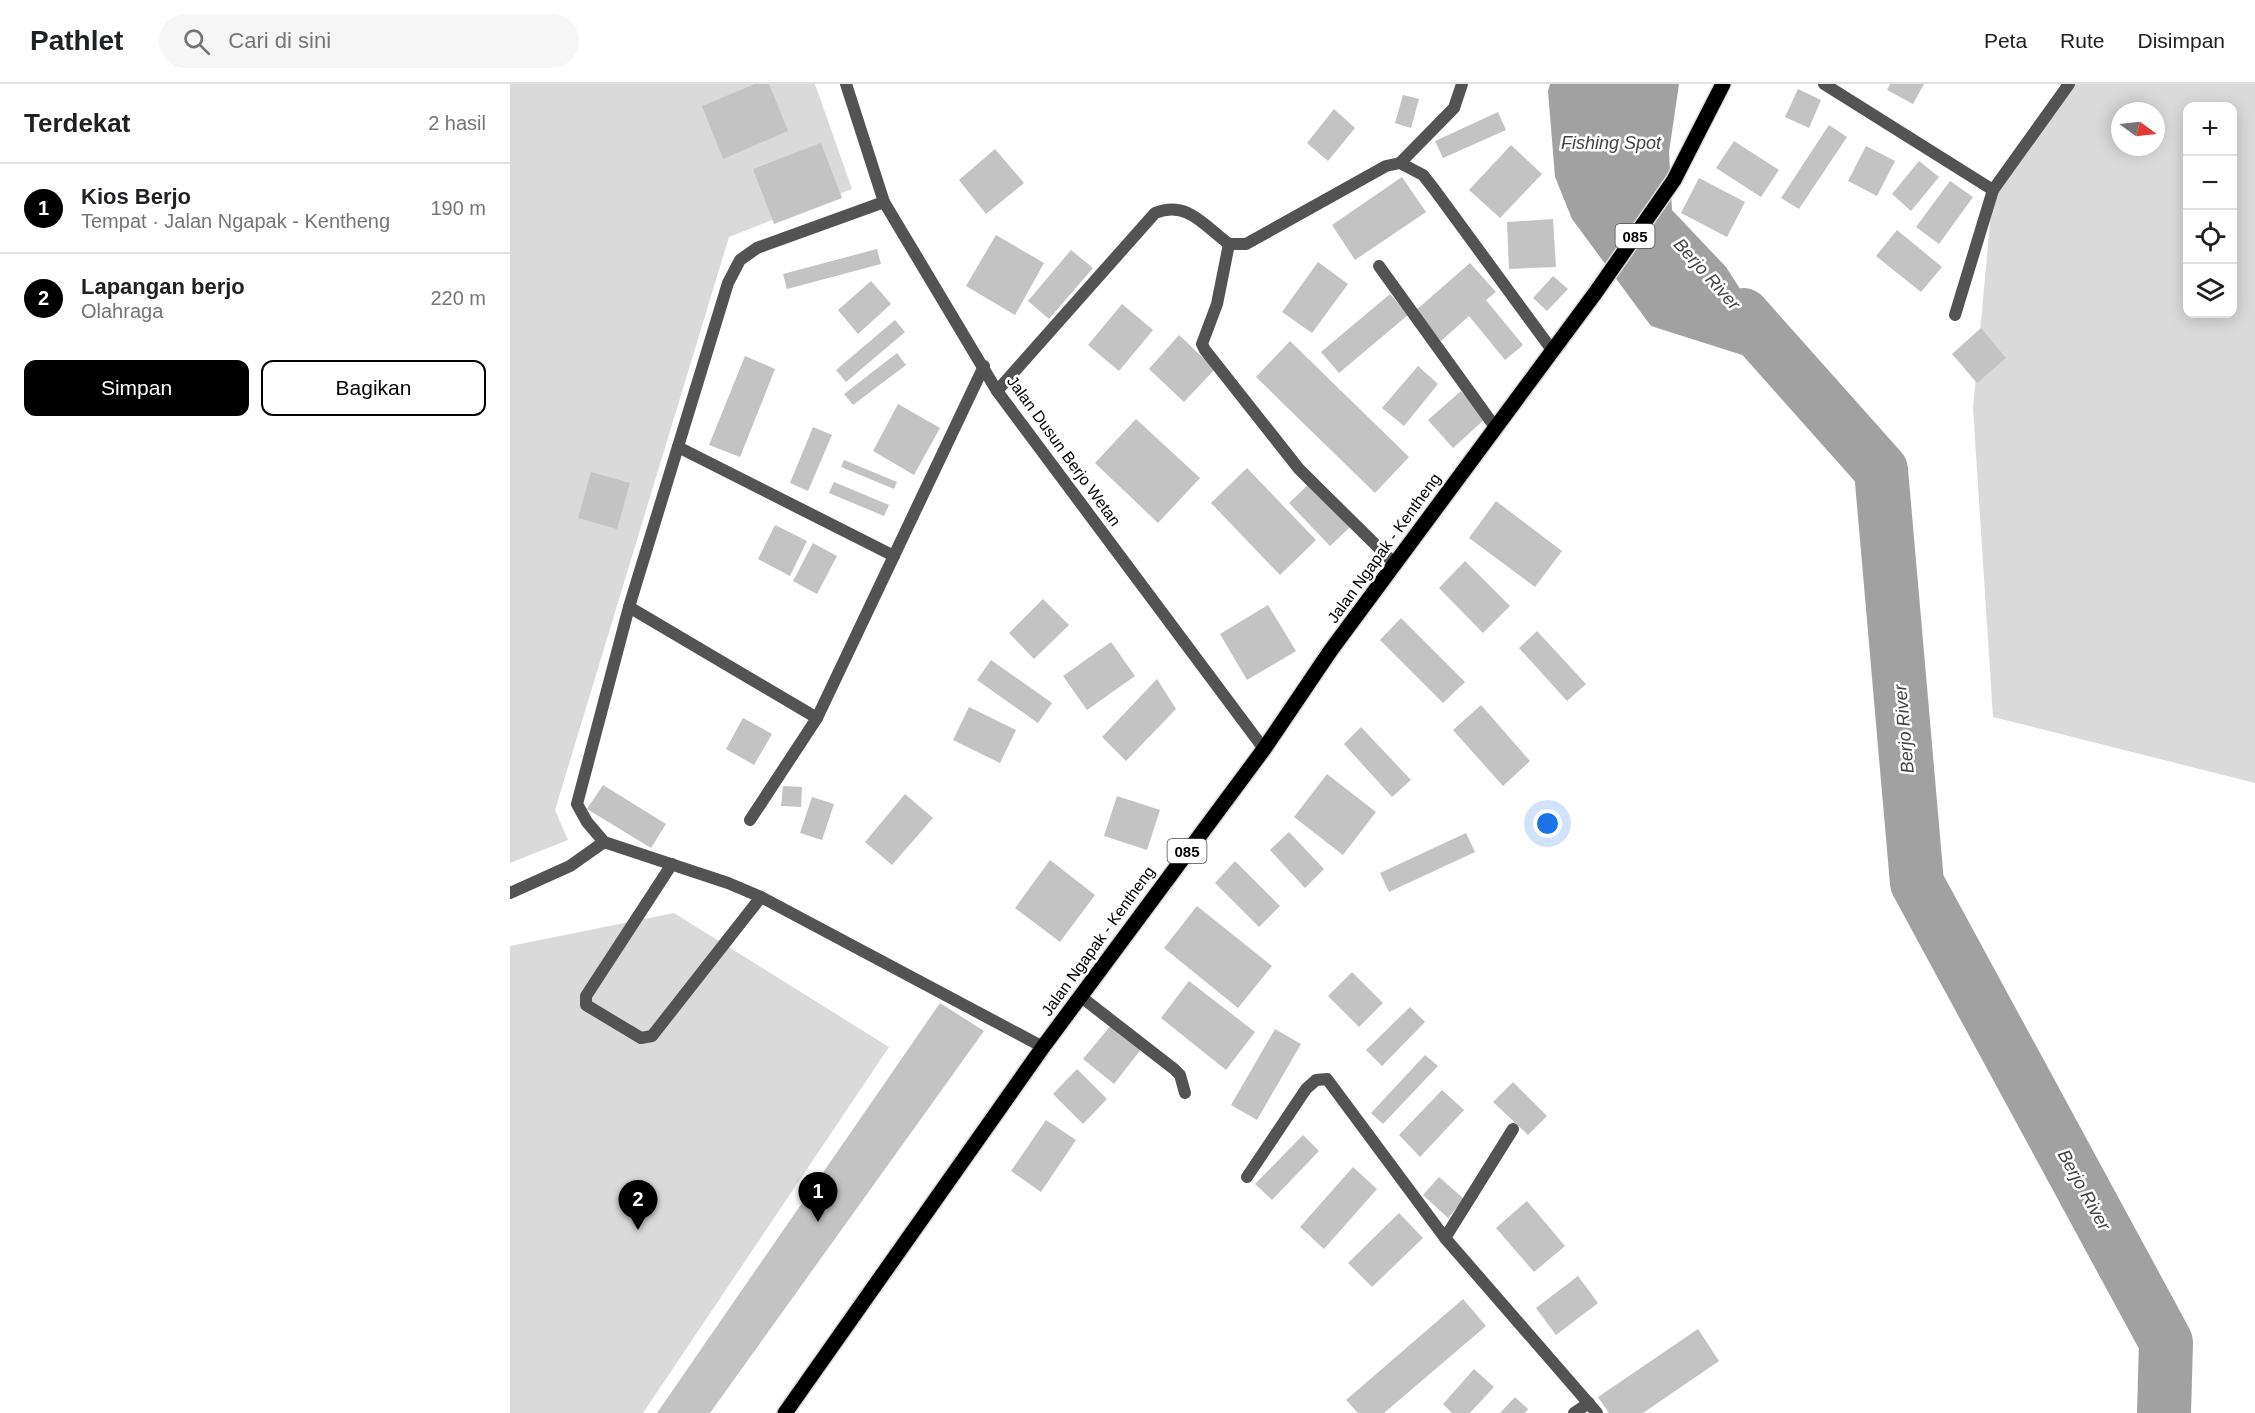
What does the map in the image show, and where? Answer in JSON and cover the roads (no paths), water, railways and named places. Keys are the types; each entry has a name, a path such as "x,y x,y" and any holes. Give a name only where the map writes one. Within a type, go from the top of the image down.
{"main road":[{"name":"Jalan Ngapak - Kentheng","path":"785,1413 1043,1047 1264,749 1331,650 1596,292 1674,180 1723,84"}],"street":[{"name":"Jalan Dusun Berjo Wetan","path":"846,84 884,202 997,391 1264,749"},
{"path":"997,391 1155,213 1169,208 1185,210 1229,244 1246,244 1386,166 1400,163 1454,108 1462,84"},
{"path":"1824,84 1993,190"},
{"path":"1955,315 1993,190 2069,84"},
{"path":"1400,163 1423,175 1552,350"},
{"path":"884,202 757,248 740,260 728,283 629,607 577,804 587,822 604,842 728,883 761,897 1043,1047"},
{"path":"1229,244 1216,304 1202,344 1299,469 1395,564"},
{"path":"1379,266 1495,427"},
{"path":"750,820 817,718 984,366"},
{"path":"678,447 894,556"},
{"path":"629,607 817,718"},
{"path":"510,893 570,866 604,842"},
{"path":"672,864 586,996 586,1005 641,1038 652,1036 761,897"},
{"path":"1080,996 1174,1069 1180,1075 1185,1093"},
{"path":"1247,1178 1306,1089 1316,1080 1327,1079 1445,1238 1593,1408 1574,1413"},
{"path":"1445,1238 1513,1129"}],"water":[{"name":"Fishing Spot","path":"1550,84 1679,84 1669,152 1672,210 1726,267 1793,371 1651,326 1572,219 1555,177 1548,91"}],"waterway":[{"name":"Berjo River","path":"1743,315 1881,470 1917,883 2166,1342 2164,1413"}],"place":[{"name":"Kios Berjo","path":"818,1222"},
{"name":"Lapangan berjo","path":"638,1230"}]}
